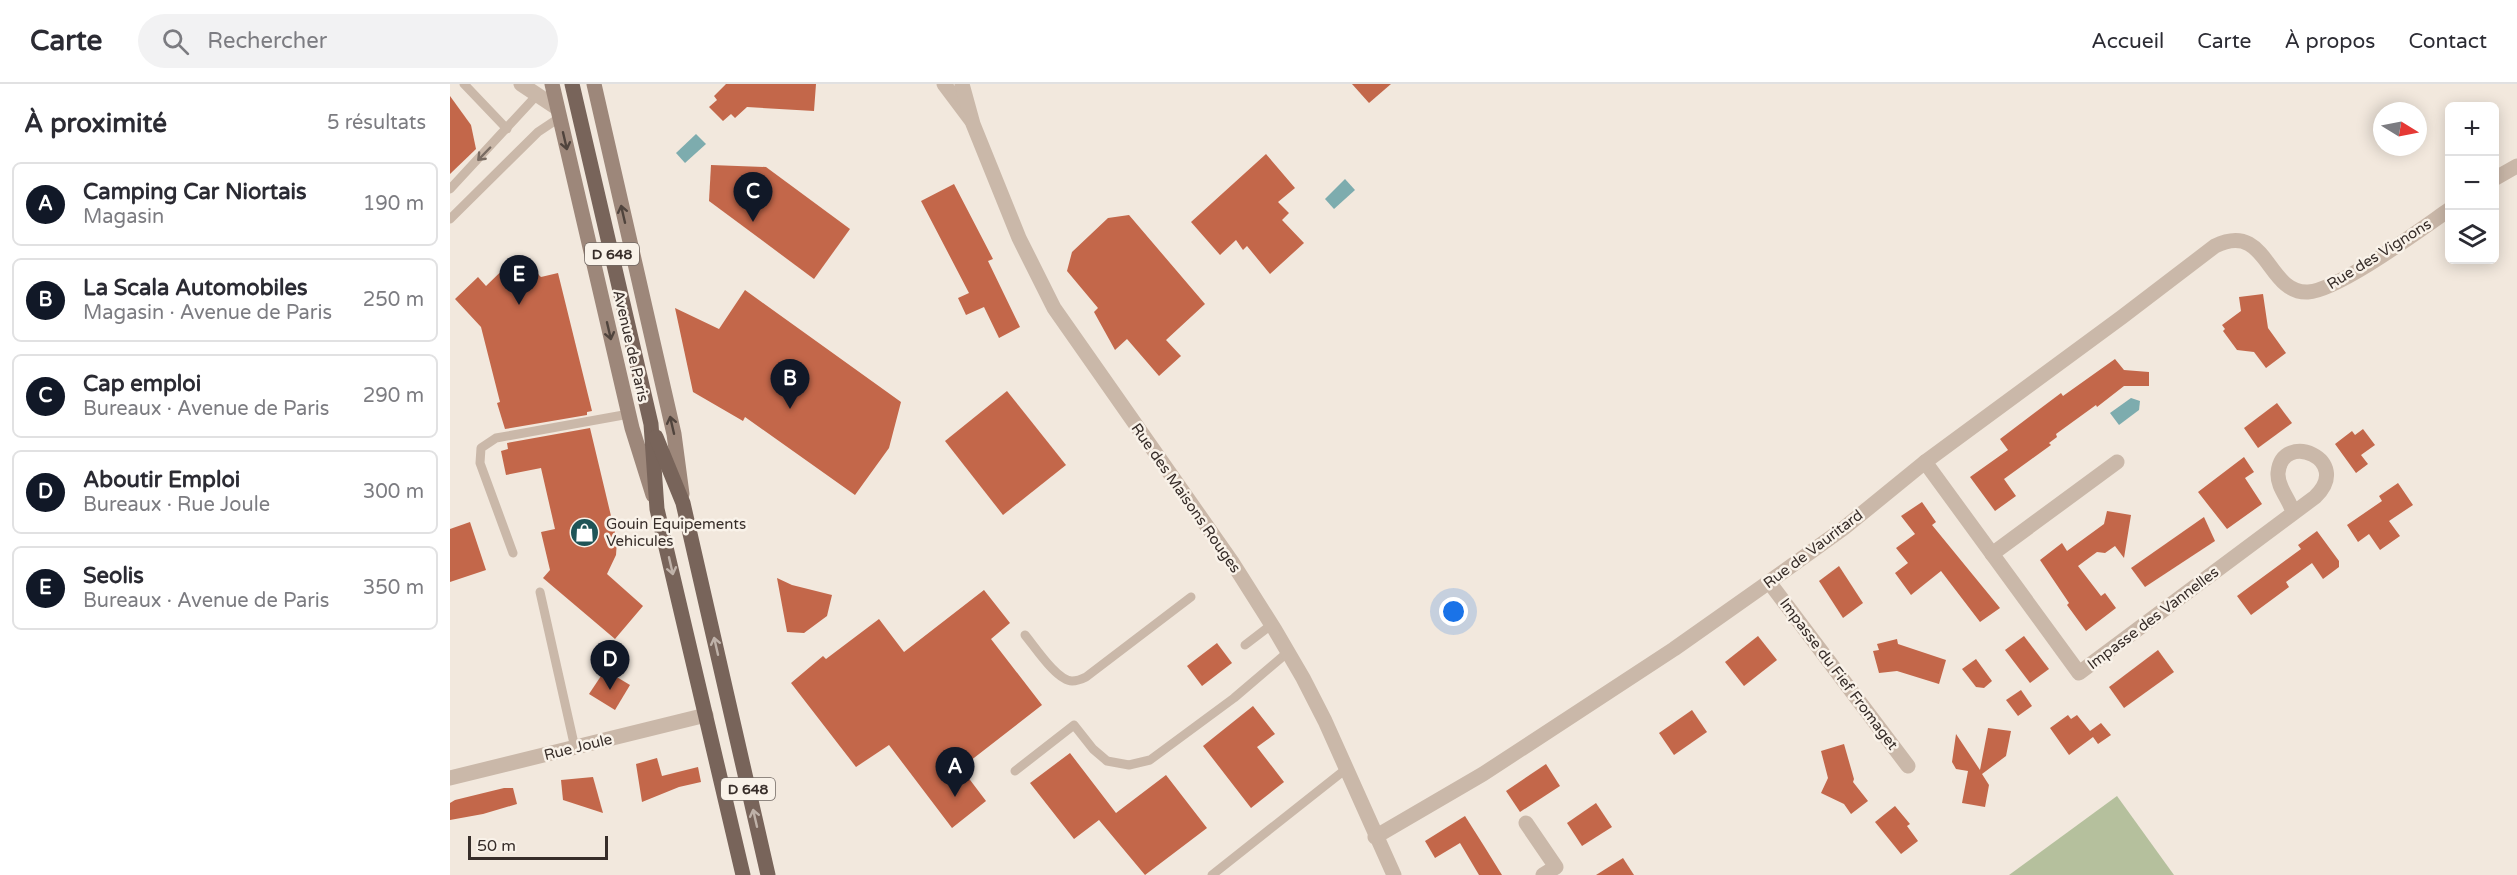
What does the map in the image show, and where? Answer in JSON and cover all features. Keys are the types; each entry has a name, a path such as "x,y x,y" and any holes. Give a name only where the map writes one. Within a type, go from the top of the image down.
{"main road":[{"name":"Avenue de Paris","path":"552,84 628,414 657,509 743,875"},
{"name":"Avenue de Paris","path":"572,84 651,424 683,503"},
{"name":"Avenue de Paris","path":"594,84 674,434 683,503 768,875"},
{"name":"Avenue de Paris","path":"651,424 657,509"}],"street":[{"path":"521,84 558,113"},
{"name":"Rue des Maisons Rouges","path":"944,84 973,124"},
{"name":"Rue des Maisons Rouges","path":"962,84 973,124 1019,238 1054,308 1232,562 1288,652 1325,721 1375,837 1394,875"},
{"path":"2499,176 2517,165"},
{"name":"Rue des Vignons","path":"2235,239 2249,243 2257,250 2287,285 2296,291 2306,292 2324,288 2349,276 2448,210"},
{"name":"Rue de Vauritard","path":"1375,837 1483,774 1674,649 1844,528 1925,462 2215,246 2235,239"},
{"name":"Impasse des Vannelles","path":"1925,462 2079,673 2293,513"},
{"path":"1992,554 2117,462"},
{"name":"Impasse du Fief Fromaget","path":"1769,582 1908,766"},
{"name":"Rue Joule","path":"450,778 706,715"},
{"path":"1526,823 1556,867 1544,875"}],"lane":[{"path":"464,84 507,129"},
{"path":"450,189 537,95"},
{"path":"450,219 558,113"},
{"path":"513,553 480,463 480,448 496,438 628,414"},
{"path":"540,592 575,748"},
{"path":"1025,635 1058,675 1071,681 1077,680 1086,677 1191,597"},
{"path":"1245,645 1271,625"},
{"path":"1015,771 1074,725 1107,761 1129,765 1150,760 1234,698 1288,652"},
{"path":"1212,875 1346,769"}],"green space":[{"path":"2117,796 2174,875 2009,875"}],"water":[{"path":"696,134 706,144 685,163 676,153"},
{"path":"1345,179 1355,190 1334,209 1325,199"},
{"path":"2131,398 2140,401 2139,410 2119,425 2110,413"}],"building":[{"path":"726,84 816,84 814,111 747,107 735,118 731,114 723,121 709,107 717,100 714,96"},
{"path":"1352,84 1391,84 1369,103"},
{"path":"450,96 471,125 476,149 450,174"},
{"path":"1266,154 1295,188 1278,202 1289,213 1282,220 1304,243 1270,274 1247,246 1243,250 1236,240 1220,255 1191,222"},
{"path":"711,165 766,167 850,229 814,279 709,201"},
{"path":"954,184 993,259 988,261 1020,327 999,338 984,307 966,315 958,298 969,293 921,201"},
{"path":"1129,215 1205,304 1166,340 1181,356 1159,376 1127,339 1115,350 1094,312 1098,308 1067,271 1072,252 1108,218"},
{"path":"518,255 541,277 558,273 592,411 587,412 587,415 505,429 497,403 500,402 481,327 455,299 478,277 486,286"},
{"path":"745,290 901,402 889,448 855,495 745,417 743,421 693,392 675,308 719,329"},
{"path":"2263,294 2268,328 2286,353 2266,368 2254,352 2237,350 2223,331 2225,329 2222,325 2241,311 2239,297"},
{"path":"2115,359 2124,370 2149,372 2149,386 2124,386 2056,434 2057,437 2049,443 2051,445 2004,479 2016,496 1995,511 1970,477 2008,450 2000,439 2061,393 2063,396"},
{"path":"1007,391 1066,465 1003,515 945,441"},
{"path":"2277,403 2292,423 2258,448 2244,428"},
{"name":"Gouin Equipements Vehicules","path":"590,428 617,541 616,555 607,574 643,606 615,639 543,578 550,570 541,532 555,529 541,468 506,475 501,451 508,449 507,443"},
{"path":"2363,429 2375,445 2361,455 2368,464 2356,473 2335,444 2352,431 2355,435"},
{"path":"2244,457 2254,472 2245,478 2262,504 2227,529 2198,492"},
{"path":"2398,483 2413,505 2389,521 2400,536 2380,550 2369,534 2358,542 2347,525 2382,501 2379,496"},
{"path":"1922,502 1936,522 1932,525 2000,608 1980,622 1941,571 1911,595 1895,573 1908,563 1896,548 1915,534 1901,516"},
{"path":"2107,511 2131,515 2124,558 2115,546 2105,553 2097,552 2078,566 2101,596 2105,593 2116,608 2086,631 2067,605 2069,603 2040,560 2062,543 2067,551 2104,524"},
{"path":"2204,517 2215,541 2145,587 2131,568"},
{"path":"470,522 486,570 450,582 450,529"},
{"path":"2317,531 2339,561 2339,567 2323,579 2312,563 2286,582 2289,587 2251,615 2237,596 2301,549 2298,545"},
{"path":"1839,566 1863,603 1843,618 1819,581"},
{"path":"777,578 792,585 832,595 827,616 804,633 787,632"},
{"path":"984,590 1010,623 991,639 1042,705 961,768 986,801 952,828 889,745 856,767 791,683 823,656 826,659 879,619 904,652"},
{"path":"1758,636 1777,660 1744,686 1725,662"},
{"path":"2024,636 2049,669 2030,683 2005,650"},
{"path":"1897,639 1898,644 1946,660 1939,684 1897,671 1879,673 1873,651 1879,650 1877,644"},
{"path":"1217,643 1232,663 1202,686 1187,666"},
{"path":"2158,650 2174,672 2124,708 2109,687"},
{"path":"1976,659 1992,681 1984,688 1976,687 1962,669"},
{"path":"605,670 630,685 615,710 589,694"},
{"path":"2021,690 2032,706 2018,716 2006,700"},
{"path":"1253,706 1275,734 1257,747 1284,782 1251,808 1203,746"},
{"path":"1692,710 1707,732 1674,755 1659,733"},
{"path":"2068,715 2071,719 2077,715 2090,731 2101,723 2111,735 2098,744 2093,737 2069,755 2050,728"},
{"path":"1988,728 2011,731 2006,756 1982,774 1989,785 1985,807 1962,803 1968,771 1956,769 1952,762 1956,734 1980,770"},
{"path":"1844,744 1853,782 1868,801 1851,814 1844,804 1821,793 1828,778 1821,751"},
{"path":"1070,753 1116,813 1166,775 1207,828 1145,875 1099,820 1074,839 1030,783"},
{"path":"657,758 662,776 698,767 701,782 679,787 642,802 636,764"},
{"path":"1546,764 1560,786 1520,812 1506,791"},
{"path":"593,777 603,813 563,800 561,780"},
{"path":"504,788 513,788 517,804 483,814 450,820 450,803 455,800"},
{"path":"1596,803 1612,827 1582,846 1567,823"},
{"path":"1895,806 1910,824 1907,826 1918,841 1901,854 1875,822"},
{"path":"1465,816 1502,875 1479,875 1460,843 1435,858 1425,841"},
{"path":"1623,858 1634,875 1596,875"}],"place":[{"name":"Cap emploi","path":"753,222"},
{"name":"Seolis","path":"519,305"},
{"name":"La Scala Automobiles","path":"790,409"},
{"name":"Gouin Equipements Vehicules","path":"585,533"},
{"name":"Aboutir Emploi","path":"610,690"},
{"name":"Camping Car Niortais","path":"955,797"}]}
